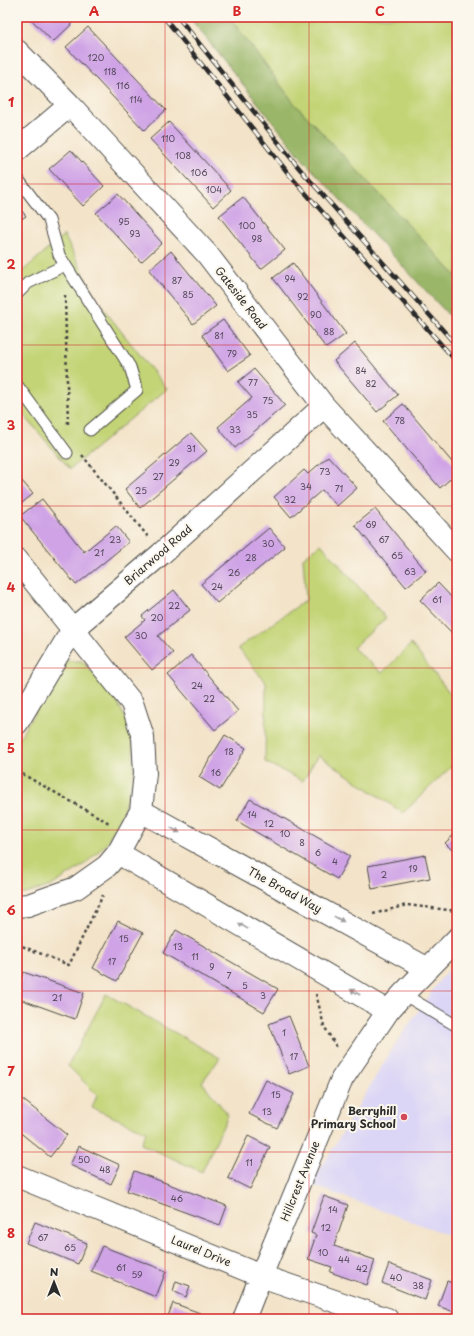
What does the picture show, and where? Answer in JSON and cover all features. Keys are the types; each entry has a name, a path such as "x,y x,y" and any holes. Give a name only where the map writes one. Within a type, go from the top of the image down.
{"street":[{"name":"Gateside Road","path":"17,50 70,105 207,254 324,406 457,551"},
{"path":"17,150 70,105"},
{"name":"Briarwood Road","path":"17,723 73,629 161,554 324,406"},
{"path":"17,560 132,703 143,737 145,773 141,811 118,852 76,888 28,905 17,906"},
{"name":"The Broad Way","path":"141,811 428,969"},
{"path":"118,852 388,1011"},
{"name":"Hillcrest Avenue","path":"244,1319 342,1079 388,1011 457,939"},
{"name":"Laurel Drive","path":"17,1176 261,1276 388,1319"}],"lane":[{"path":"17,178 49,220 59,255 130,367 137,390 90,430"},
{"path":"17,294 28,283 65,265"},
{"path":"17,385 67,453"},
{"path":"404,994 457,1026"}],"path":[{"path":"17,771 119,828 118,852 110,882 69,965 17,944"},
{"path":"345,922 407,904 457,911"},
{"path":"314,968 314,984 324,1026 349,1069"}],"shaded area":[{"name":"Berryhill Primary School","path":"457,961 457,1238 311,1185 392,1049 441,978"}],"green space":[{"path":"189,17 229,17 294,103 457,277 457,324 305,162"},
{"path":"229,17 457,17 457,277 294,103"},
{"path":"64,235 98,302 167,389 70,469 17,407 17,276"},
{"path":"321,544 386,618 353,648 382,673 411,644 457,702 457,761 403,813 318,755 303,781 265,762 266,683 238,648 306,600 303,558"},
{"path":"65,661 82,661 116,700 132,731 134,772 122,815 105,845 84,865 51,886 26,894 17,894 17,742"},
{"path":"106,994 220,1058 202,1082 228,1115 202,1172 141,1144 146,1131 92,1108 97,1095 68,1066"}],"building":[{"path":"29,17 70,17 74,22 53,42"},
{"path":"88,27 166,110 144,130 66,47"},
{"path":"169,122 231,190 213,207 150,139"},
{"path":"71,150 104,186 83,206 49,169"},
{"path":"118,194 162,243 141,262 96,213"},
{"path":"243,197 285,250 261,269 219,216"},
{"path":"17,205 26,216 17,222"},
{"path":"171,251 216,306 193,324 149,270"},
{"path":"293,263 346,334 326,348 273,278"},
{"path":"223,320 250,356 228,371 202,335"},
{"path":"355,343 398,395 377,412 334,361"},
{"path":"254,369 285,405 235,448 218,427 252,398 238,382"},
{"path":"403,404 457,468 457,473 440,488 383,421"},
{"path":"191,433 207,451 140,508 125,489"},
{"path":"328,456 357,488 337,506 322,490 291,517 274,497 304,470 308,474"},
{"path":"17,475 33,494 17,507"},
{"path":"42,499 84,552 116,526 129,542 76,585 20,516"},
{"path":"375,509 426,571 406,587 355,525"},
{"path":"269,528 285,547 217,603 201,584"},
{"path":"438,583 457,603 457,630 453,634 420,600"},
{"path":"174,590 190,610 158,636 173,653 152,670 124,637 145,620 142,616"},
{"path":"191,655 238,711 215,730 168,675"},
{"path":"17,661 22,664 17,673"},
{"path":"225,735 246,748 220,790 199,777"},
{"path":"250,799 350,856 337,879 237,821"},
{"path":"457,832 457,855 445,843"},
{"path":"425,855 430,878 372,889 368,866"},
{"path":"118,921 143,933 117,981 93,968"},
{"path":"176,930 278,989 264,1012 163,953"},
{"path":"23,972 84,993 75,1019 17,998 17,991"},
{"path":"289,1016 309,1066 289,1074 269,1024"},
{"path":"266,1080 294,1094 277,1128 249,1114"},
{"path":"17,1095 67,1135 50,1157 17,1130"},
{"path":"248,1136 270,1147 250,1189 228,1178"},
{"path":"79,1146 120,1165 111,1184 70,1165"},
{"path":"134,1171 227,1206 220,1225 127,1191"},
{"path":"324,1196 348,1205 334,1246 375,1260 367,1285 330,1272 332,1267 308,1259 316,1235 311,1233"},
{"path":"35,1222 87,1243 78,1264 26,1243"},
{"path":"102,1246 166,1271 156,1297 91,1271"},
{"path":"389,1264 432,1280 425,1300 382,1283"},
{"path":"176,1281 190,1286 186,1297 173,1291"},
{"path":"447,1281 457,1285 457,1313 438,1306"},
{"path":"173,1303 200,1313 197,1319 167,1319"}],"railway":[{"path":"164,17 292,178 457,362"},
{"path":"178,17 299,168 457,346"}],"place":[{"name":"Berryhill Primary School","path":"404,1117"}]}
